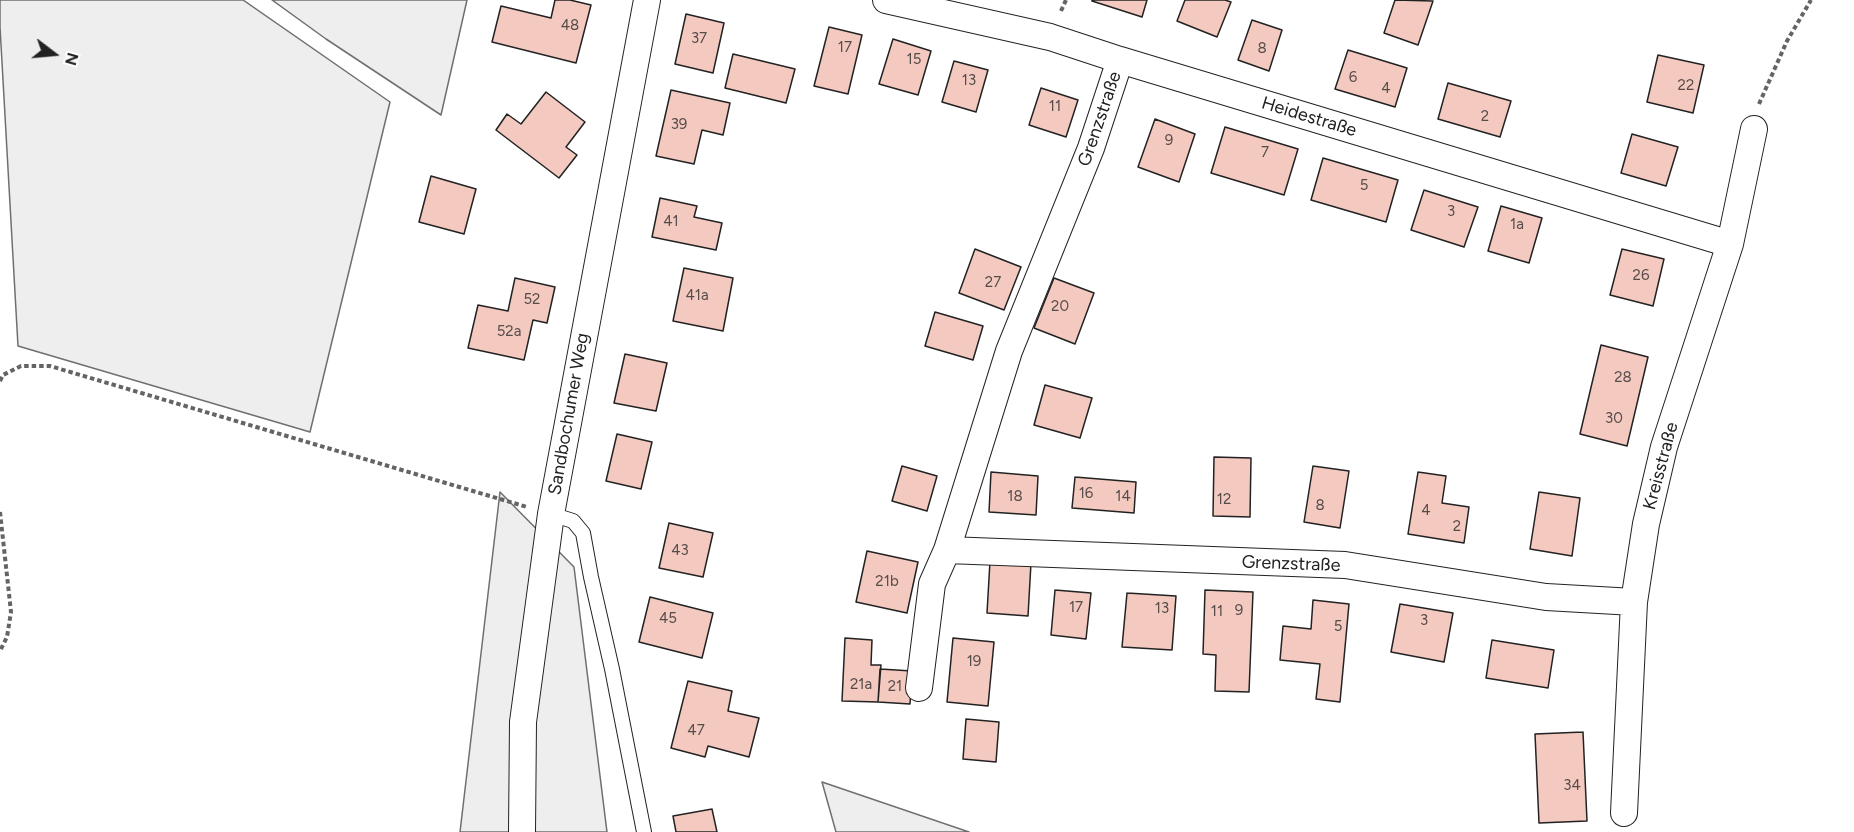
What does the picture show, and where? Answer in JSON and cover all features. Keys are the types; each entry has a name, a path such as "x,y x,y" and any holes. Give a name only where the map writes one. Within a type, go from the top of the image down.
{"street":[{"name":"Sandbochumer Weg","path":"522,832 523,722 551,514 647,0"},
{"name":"Heidestraße","path":"886,0 1050,37 1730,244"},
{"name":"Grenzstraße","path":"920,688 932,584 947,550 1009,351 1091,148 1120,60"},
{"name":"Kreisstraße","path":"1624,813 1634,602 1646,524 1664,447 1730,244 1754,129"},
{"name":"Grenzstraße","path":"947,550 1345,565 1546,597 1634,602"}],"lane":[{"path":"551,514 573,522 583,533 644,832"}],"path":[{"path":"1754,129 1756,109 1787,41 1811,0"},
{"path":"0,381 3,375 21,366 50,366 551,514"},
{"path":"0,512 10,612 7,637 0,651"}],"shaded area":[{"path":"0,0 243,0 390,102 310,432 18,346"},
{"path":"272,0 467,0 441,115 326,39"},
{"path":"500,492 574,567 607,832 460,832"},
{"path":"822,782 969,832 836,832"}],"building":[{"path":"555,0 570,0 591,5 576,63 492,42 501,6 551,18"},
{"path":"1092,0 1147,0 1142,17"},
{"path":"1185,0 1231,2 1217,37 1177,21"},
{"path":"1395,0 1433,1 1418,45 1384,33"},
{"path":"686,14 724,23 713,73 675,64"},
{"path":"1252,20 1282,30 1269,71 1238,60"},
{"path":"829,27 862,35 848,94 814,86"},
{"path":"893,39 931,51 918,95 879,84"},
{"path":"1348,50 1407,68 1395,107 1335,89"},
{"path":"733,54 795,69 786,103 725,88"},
{"path":"1658,55 1704,65 1693,113 1647,102"},
{"path":"954,61 988,70 976,112 942,102"},
{"path":"1448,83 1511,101 1500,137 1438,119"},
{"path":"1041,88 1078,100 1066,137 1029,125"},
{"path":"671,90 730,103 723,135 702,130 694,164 656,156"},
{"path":"546,92 585,122 566,147 577,155 559,178 496,130 507,114 521,124"},
{"path":"1155,119 1195,134 1179,182 1138,167"},
{"path":"1225,127 1298,149 1284,195 1211,173"},
{"path":"1632,134 1678,147 1666,186 1621,173"},
{"path":"1323,158 1398,180 1386,222 1311,200"},
{"path":"431,176 476,189 464,234 419,222"},
{"path":"1424,190 1478,207 1464,247 1411,230"},
{"path":"660,198 697,206 694,217 722,223 716,250 652,237"},
{"path":"1501,206 1542,218 1529,263 1488,251"},
{"path":"975,249 1021,267 1004,310 959,293"},
{"path":"1622,249 1664,259 1653,306 1610,295"},
{"path":"684,268 733,278 723,331 673,321"},
{"path":"515,278 555,287 547,323 533,320 524,360 468,348 478,305 508,311"},
{"path":"1054,278 1094,293 1075,344 1034,328"},
{"path":"935,312 983,326 973,360 925,346"},
{"path":"1601,345 1648,357 1627,446 1580,434"},
{"path":"625,354 667,363 656,411 614,403"},
{"path":"1045,385 1092,398 1080,438 1034,425"},
{"path":"617,434 652,442 641,489 606,481"},
{"path":"1214,457 1251,458 1250,517 1213,516"},
{"path":"902,466 937,476 927,511 892,501"},
{"path":"1313,466 1349,471 1340,528 1304,522"},
{"path":"991,472 1038,476 1036,515 989,512"},
{"path":"1418,472 1446,476 1442,503 1469,507 1464,543 1408,534"},
{"path":"1075,477 1136,482 1134,513 1072,508"},
{"path":"1539,492 1580,498 1572,556 1530,549"},
{"path":"669,523 713,533 703,577 659,568"},
{"path":"867,551 918,562 907,613 856,602"},
{"path":"990,561 1031,563 1028,616 987,613"},
{"path":"1055,590 1091,593 1086,639 1051,635"},
{"path":"1205,590 1253,592 1249,692 1215,691 1216,655 1203,654"},
{"path":"1127,593 1176,596 1172,650 1122,647"},
{"path":"650,597 713,613 702,658 639,642"},
{"path":"1313,600 1349,604 1340,702 1316,699 1320,664 1280,660 1283,626 1311,629"},
{"path":"1400,604 1453,613 1444,662 1391,652"},
{"path":"845,638 872,640 871,665 881,665 878,702 842,701"},
{"path":"953,638 994,642 988,706 947,702"},
{"path":"1492,640 1554,650 1548,688 1486,678"},
{"path":"880,669 912,671 910,704 878,702"},
{"path":"688,681 732,691 728,711 759,718 749,757 708,746 705,757 671,748"},
{"path":"966,719 999,722 996,762 963,759"},
{"path":"1583,732 1587,821 1539,823 1535,734"},
{"path":"712,809 717,832 676,832 673,816"}]}
